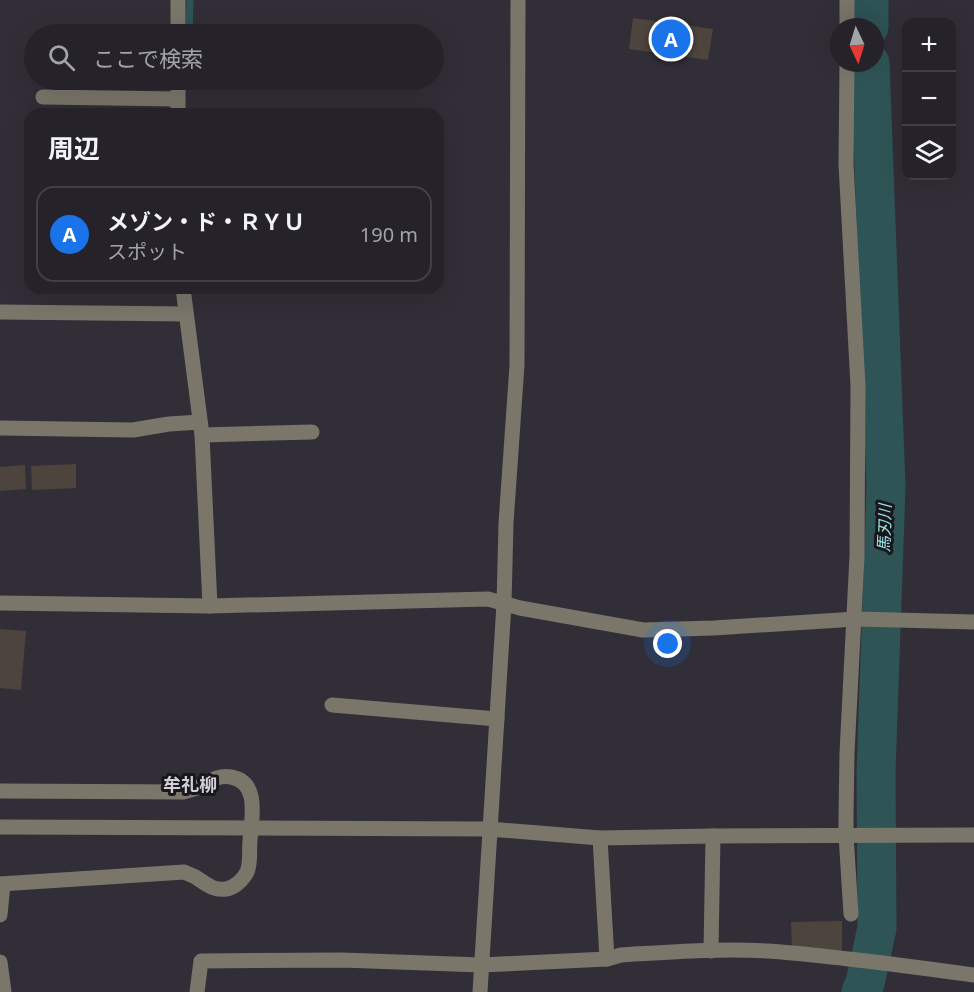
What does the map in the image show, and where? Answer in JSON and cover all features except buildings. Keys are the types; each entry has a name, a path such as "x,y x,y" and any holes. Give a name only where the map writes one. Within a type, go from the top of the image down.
{"street":[{"path":"178,0 178,24"},
{"path":"480,992 517,365 519,0"},
{"path":"847,0 847,18"},
{"path":"847,72 846,164 858,386 857,556 847,753 851,835 851,914"},
{"path":"43,97 178,107 178,90"},
{"path":"184,294 201,428 210,606"},
{"path":"0,312 186,314"},
{"path":"0,428 133,430 169,424 201,428 312,432"},
{"path":"0,603 210,606 488,599 520,608 643,630 855,619 974,622"},
{"path":"332,705 496,719"},
{"path":"0,791 184,792 215,778 234,777 243,782 252,802 249,865 246,875 227,889 216,889 184,873 1,884 0,915"},
{"path":"0,827 489,829 600,838 974,836"},
{"path":"711,951 713,836"},
{"path":"600,838 607,959"},
{"path":"197,992 201,962 342,960 481,965 607,959 621,954 767,951 974,975"},
{"path":"0,962 4,992"}],"waterway":[{"path":"189,24 190,0"},
{"name":"馬刃川","path":"869,0 869,18"},
{"name":"馬刃川","path":"861,992 877,928 876,772 886,487 870,72"}],"place":[{"name":"メゾン・ド・ＲＹＵ","path":"671,39"}],"district":[{"name":"牟礼柳","path":"190,785"}]}
